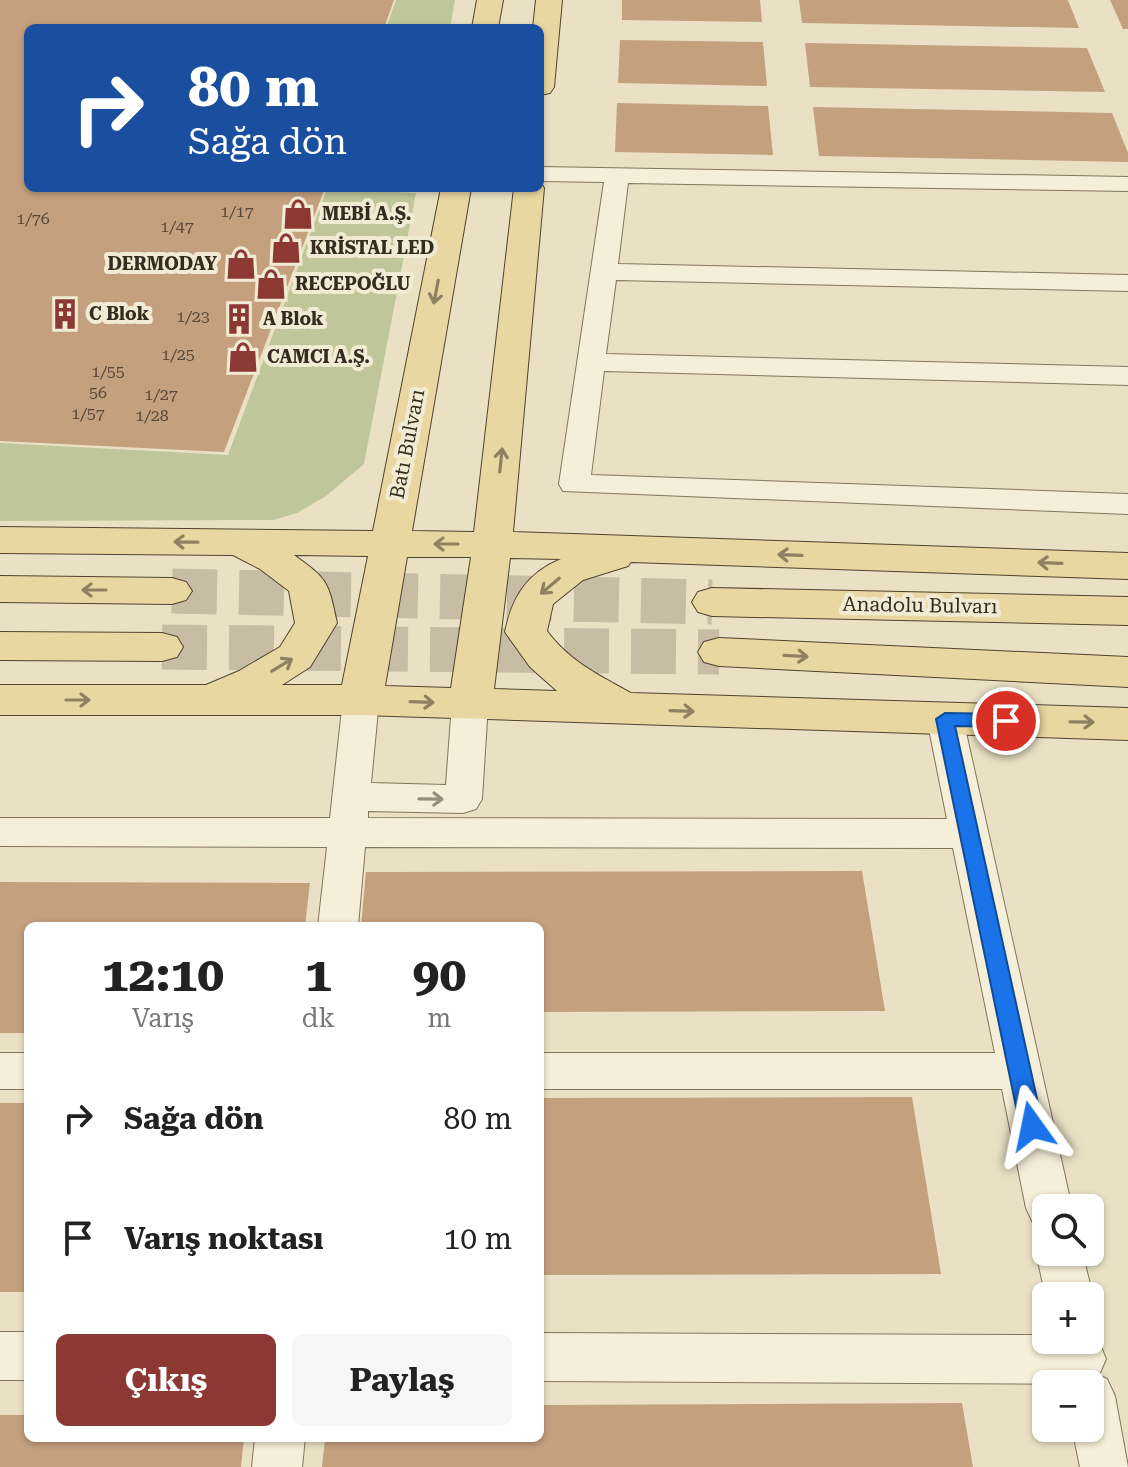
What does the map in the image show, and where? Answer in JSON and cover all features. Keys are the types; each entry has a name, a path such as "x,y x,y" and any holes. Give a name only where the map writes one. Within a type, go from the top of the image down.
{"main road":[{"path":"486,24 490,0"},
{"path":"544,48 549,0"},
{"name":"Batı Bulvarı","path":"361,700 455,192"},
{"path":"470,704 492,545 529,192"},
{"path":"0,540 492,545 1128,566"},
{"path":"212,699 254,682 295,657 316,623 308,585 274,560 240,543"},
{"path":"629,709 575,684 543,658 526,632 532,602 550,582 588,563 648,550"},
{"path":"0,589 172,591"},
{"name":"Anadolu Bulvarı","path":"712,602 1128,611"},
{"path":"0,646 162,647"},
{"path":"719,652 1128,672"},
{"path":"0,700 361,700 1128,724"}],"street":[{"path":"544,174 1128,184"},
{"path":"617,176 574,484 1128,504"},
{"path":"604,272 1128,283"},
{"path":"591,362 1128,376"},
{"path":"338,922 361,700"},
{"path":"351,815 463,799 470,704"},
{"path":"945,719 1046,1194"},
{"path":"0,832 351,815 969,834"},
{"path":"0,1071 24,1071"},
{"path":"544,1071 1020,1071"},
{"path":"0,1356 24,1356"},
{"path":"544,1357 1084,1370"},
{"path":"277,1467 280,1442"},
{"path":"1100,1442 1105,1467"}],"green space":[{"path":"396,0 455,0 451,24 387,24"},
{"path":"326,192 416,193 364,464 326,496 297,513 273,520 0,521 0,443 228,455"}],"building":[{"path":"0,0 394,0 385,24 24,24 24,192 323,192 224,452 0,441"},
{"path":"622,0 760,0 762,22 622,20"},
{"path":"799,0 1068,0 1079,28 802,23"},
{"path":"1110,0 1128,0 1128,29 1123,29"},
{"path":"620,40 763,42 767,86 618,83"},
{"path":"805,43 1087,48 1105,92 810,87"},
{"path":"617,103 768,106 773,155 615,152"},
{"path":"813,107 1112,113 1128,153 1128,162 819,156"},
{"path":"862,871 885,1011 544,1012 544,922 361,922 366,872"},
{"path":"0,882 310,883 305,922 24,922 24,1033 0,1033"},
{"path":"912,1097 941,1274 544,1275 544,1098"},
{"path":"0,1103 24,1103 24,1292 0,1292"},
{"path":"962,1403 973,1467 322,1467 325,1442 544,1442 544,1405"},
{"path":"0,1415 24,1415 24,1442 244,1442 241,1467 0,1467"}],"tunnel":[{"path":"172,591 712,602"},
{"path":"162,647 719,652"}],"place":[{"name":"MEBİ A.Ş.","path":"298,214"},
{"name":"KRİSTAL LED","path":"286,248"},
{"name":"DERMODAY","path":"241,264"},
{"name":"RECEPOĞLU","path":"271,284"},
{"name":"C Blok","path":"65,314"},
{"name":"A Blok","path":"239,319"},
{"name":"CAMCI A.Ş.","path":"243,357"}],"route":[{"path":"1006,721 945,719 1032,1126"}]}
